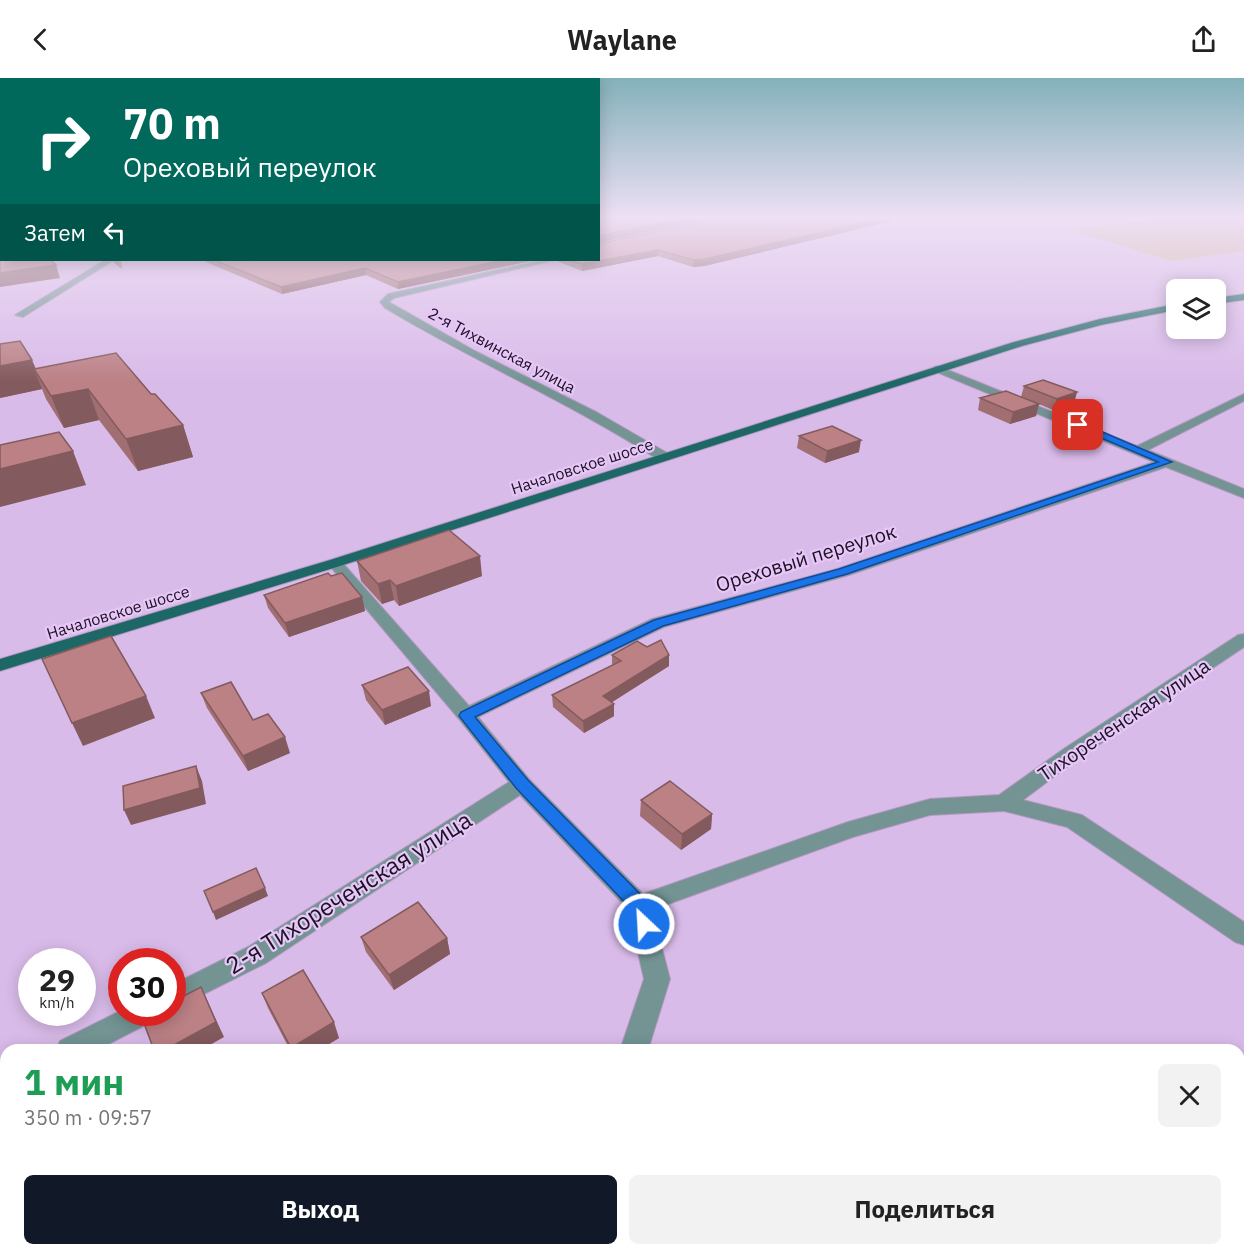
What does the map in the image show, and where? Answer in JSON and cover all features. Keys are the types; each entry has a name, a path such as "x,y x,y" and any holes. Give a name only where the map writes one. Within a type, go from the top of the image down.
{"main road":[{"path":"1226,299 1244,297"},
{"name":"Началовское шоссе","path":"0,665 335,562 938,369 1100,322 1166,309"}],"street":[{"path":"20,315 90,272"},
{"name":"2-я Тихвинская улица","path":"498,272 391,296 384,302 470,352 635,437 664,457"},
{"path":"938,369 1244,494"},
{"path":"1139,450 1244,398"},
{"name":"Ореховый переулок","path":"466,716 658,623 843,572 1167,462"},
{"path":"335,562 522,784 639,905 657,979 636,1044"},
{"name":"Тихореченская улица","path":"1004,803 1072,753 1244,639"},
{"name":"2-я Тихореченская улица","path":"186,991 257,955 522,784"},
{"path":"639,905 848,830 930,807 1004,803 1074,821 1244,935"},
{"path":"82,1044 117,1026"}],"building":[{"path":"244,272 348,272 281,287"},
{"path":"374,272 447,272 398,282"},
{"path":"20,341 32,360 0,366 0,344"},
{"path":"116,353 151,394 155,394 183,425 126,439 88,389 51,396 34,369"},
{"path":"1043,380 1077,392 1057,399 1024,386"},
{"path":"1006,391 1039,404 1013,412 980,398"},
{"path":"832,426 861,440 827,451 799,436"},
{"path":"59,432 73,451 0,469 0,445"},
{"path":"449,530 480,556 396,586 390,580 378,584 357,561"},
{"path":"328,573 331,576 342,573 362,597 285,623 264,595"},
{"path":"111,636 146,696 72,723 42,659"},
{"path":"661,640 669,655 603,696 614,704 583,721 552,695 621,661 612,655 637,641 647,647"},
{"path":"408,667 429,691 382,710 362,685"},
{"path":"231,682 253,720 268,714 285,737 243,756 201,693"},
{"path":"196,766 200,788 124,810 123,786"},
{"path":"670,781 712,814 682,834 641,800"},
{"path":"256,868 265,888 213,912 204,891"},
{"path":"418,902 447,938 389,975 361,937"},
{"path":"303,970 334,1022 298,1044 289,1044 262,993"},
{"path":"201,987 216,1022 176,1044 152,1044 145,1026 186,1026 186,995"}],"route":[{"path":"644,924 639,905 522,784 466,716 658,623 843,572 1167,462 1078,425"}]}
